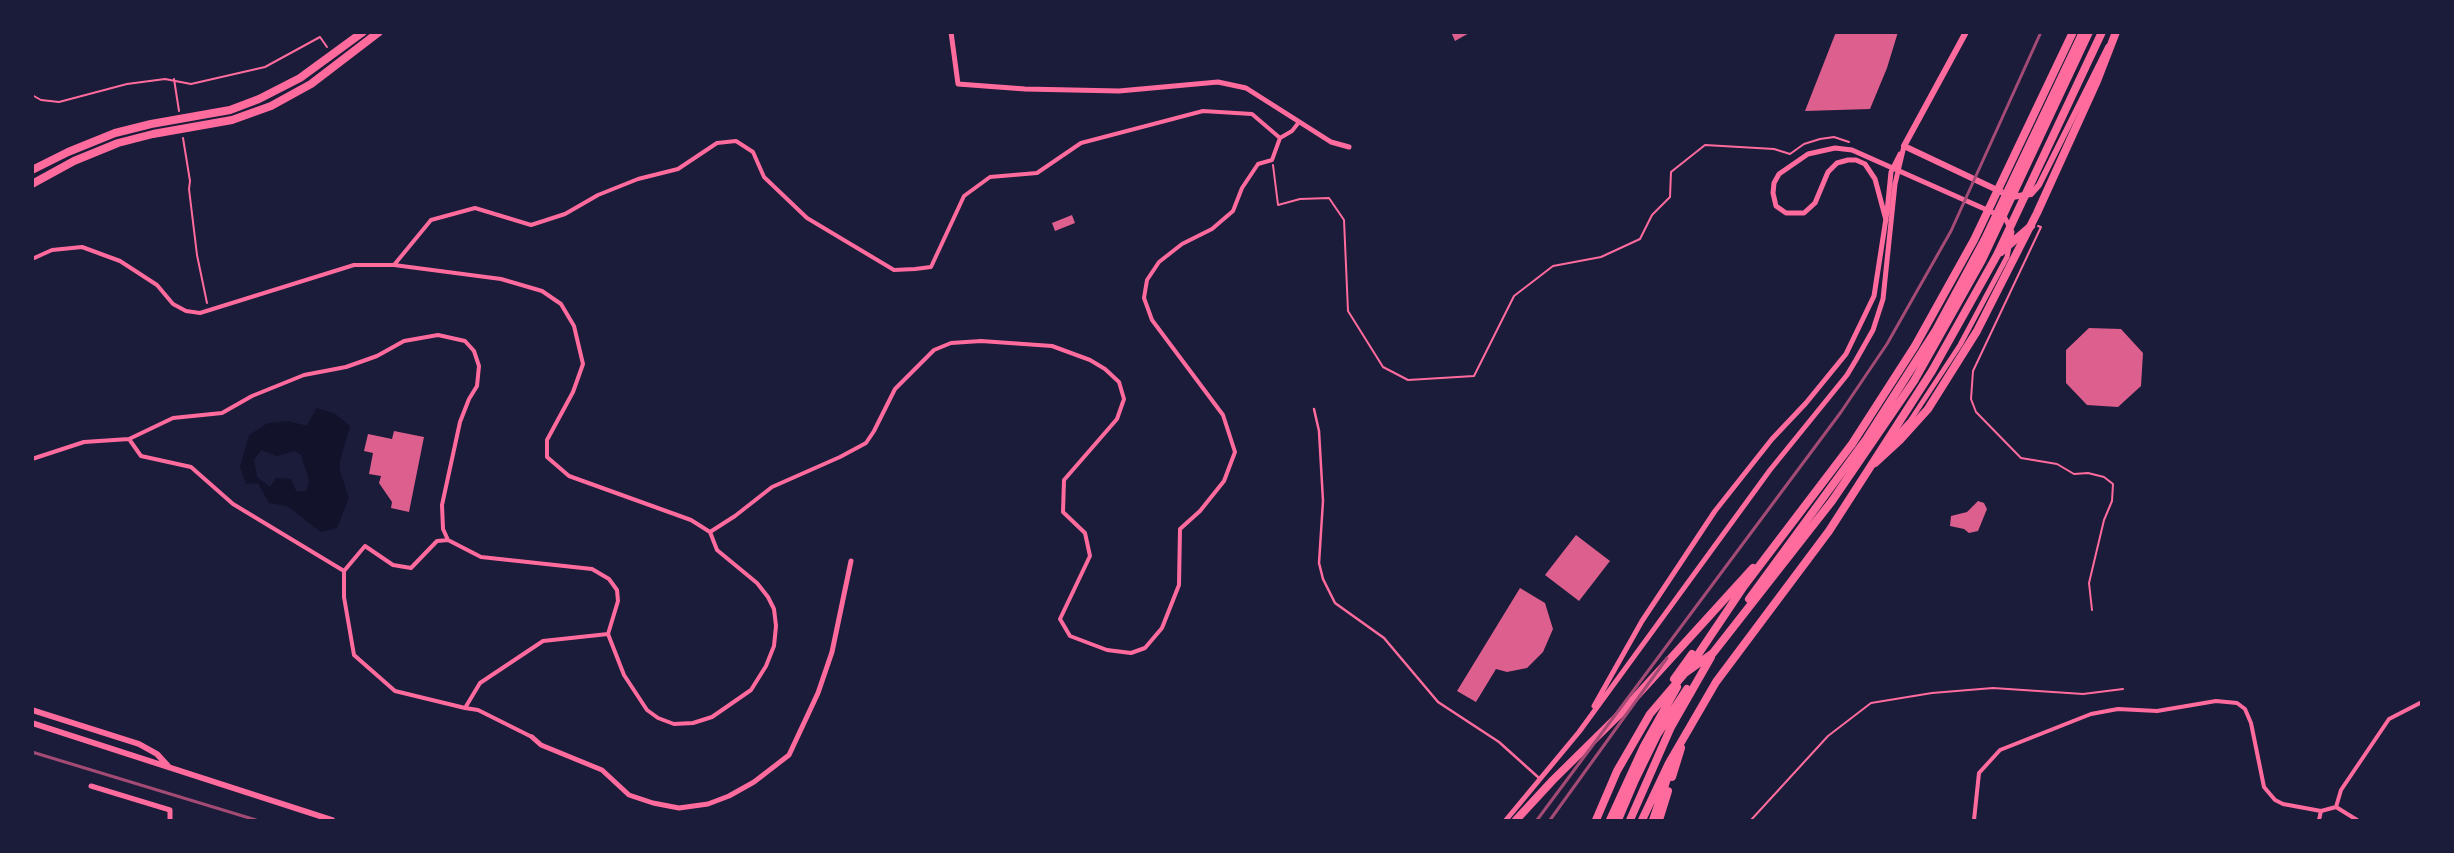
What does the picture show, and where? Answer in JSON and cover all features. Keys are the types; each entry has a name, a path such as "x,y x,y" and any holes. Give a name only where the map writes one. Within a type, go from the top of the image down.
{"main road":[{"path":"32,170 74,149 126,130 218,113 242,106 288,86 363,32"},
{"path":"32,184 74,161 126,141 166,131 232,120 271,106 311,84 379,32"},
{"path":"1610,820 1626,784 1674,692 1732,604 1868,421 1937,308 1990,208 2073,32"},
{"path":"1596,820 1617,771 1650,714 1698,646 1826,488 1910,361 1980,238 2078,32"},
{"path":"1630,820 1671,727 1719,644 1867,438 1936,330 1985,240 2083,32"},
{"path":"1618,820 1657,736 1678,702 1713,653 1851,475 1889,420 1936,345 1986,252 2090,32"},
{"path":"1642,820 1688,727 1732,658 1825,536 1875,463 1937,364 1997,255 2102,32"},
{"path":"1875,463 1919,421 1977,331 2031,226 2097,82 2115,34"},
{"path":"1997,255 2031,226"},
{"path":"1516,820 1553,780 1621,714 1794,522"},
{"path":"1743,592 1754,601"},
{"path":"1650,714 1685,674 1713,653"},
{"path":"1653,820 1672,763 1688,727"},
{"path":"1659,820 1688,727"}],"street":[{"path":"951,32 958,84 1025,89 1119,91 1218,82 1246,88 1331,142 1349,147"},
{"path":"1579,732 1642,621 1716,510 1772,439 1806,403 1846,354 1874,296 1886,220 1891,172 1966,32"},
{"path":"1904,146 2005,195 2016,197 2028,196 2039,185 2078,103 2115,34"},
{"path":"394,265 431,220 475,208 531,225 565,214 598,195 638,179 678,169 717,143 736,141 753,152 764,177 807,218 894,270 931,267 964,196 990,178 1036,173 1081,143 1203,112 1252,114 1280,138"},
{"path":"710,532 735,516 772,487 840,457 866,443 895,389 934,350 950,343 981,341 1052,346 1090,360 1105,369 1119,382 1124,399 1118,419 1064,480 1063,512 1085,534 1090,556 1074,594 1060,619 1070,636 1107,650 1131,653 1145,648 1162,628 1179,585 1180,529 1200,511 1224,481 1234,452 1223,414 1152,320 1144,298 1147,280 1160,262 1182,244 1212,229 1233,212 1242,188 1258,164 1272,160 1280,138 1292,131 1299,122"},
{"path":"1506,820 1579,732 1770,470 1847,375 1860,354 1873,330 1883,299 1896,176 1904,146"},
{"path":"1883,450 1910,421 1960,346 2007,257 2012,232 2005,218 1870,157 1842,148 1827,148 1808,154 1779,174 1774,183 1773,193 1776,206 1786,213 1804,213 1814,203 1828,172 1837,163 1856,160 1865,164 1875,179 1886,220"},
{"path":"32,259 52,250 82,247 120,261 143,274 157,285 173,304 186,311 200,313 347,267 394,265 501,279 542,291 561,304 574,326 583,364 573,392 547,440 547,457 568,476 691,520 710,532 717,550 757,583 774,609 776,626 774,646 766,666 751,690 712,717 693,723 674,724 658,718 636,696 624,675 608,634 618,601 617,590 609,579 592,570 481,557 448,540 437,541 411,568 393,565 365,546 344,571 344,597 354,655 395,691 478,710 532,737 541,745 602,770 629,795 653,803 679,808 708,804 754,782 789,755 818,692 832,652 851,561"},
{"path":"32,459 84,442 129,439 173,418 222,413 257,394 304,376 346,367 377,356 404,341 438,335 465,341 474,351 479,366 477,386 468,399 460,422 442,505 443,529 448,540"},
{"path":"129,439 140,456 191,467 233,504 344,571"},
{"path":"465,708 480,682 543,640 608,634"},
{"path":"1974,820 1980,773 2000,750 2091,714 2118,710 2157,711 2216,701 2237,703 2245,709 2251,723 2264,787 2275,800 2283,804 2321,811 2336,807 2357,820"},
{"path":"2336,807 2341,790 2389,719 2422,702"},
{"path":"32,710 139,744 156,754 170,769"},
{"path":"32,722 134,754 170,769 332,820"},
{"path":"91,786 170,810 170,820"},
{"path":"2319,820 2321,811"}],"lane":[{"path":"1314,410 1319,431 1323,501 1319,564 1323,579 1335,604 1384,638 1438,702 1499,742 1540,779"}],"path":[{"path":"32,95 41,100 59,102 128,84 165,79 190,84 222,79 265,67 320,37 333,55"},
{"path":"1272,160 1278,205 1300,199 1329,198 1344,220 1348,311 1383,367 1408,380 1474,376 1514,296 1553,266 1601,257 1640,240 1652,215 1670,197 1671,172 1705,145 1774,149 1790,154 1804,144 1820,139 1834,137 1856,144"},
{"path":"190,181 189,189 197,256 210,310"},
{"path":"2041,227 1973,371 1971,399 1976,412 2021,458 2056,464 2074,474 2088,473 2104,476 2113,484 2112,501 2088,583 2092,610"},
{"path":"1750,820 1828,736 1872,704 1932,693 1993,688 2083,694 2123,689"}],"shaded area":[{"path":"316,408 334,413 350,426 340,461 340,471 349,498 337,528 321,532 287,506 269,503 258,483 246,484 240,467 249,435 268,423 288,421 307,426","holes":["261,450 277,456 295,451 301,455 309,480 307,491 296,491 291,479 276,478 270,487 257,477 254,460"]}],"building":[{"path":"1451,32 1471,32 1455,41"},
{"path":"1836,32 1898,32 1887,68 1870,109 1805,111"},
{"path":"1072,215 1075,223 1055,231 1052,223"},
{"path":"2089,328 2121,329 2143,353 2141,386 2118,407 2087,405 2066,383 2066,350"},
{"path":"394,431 424,437 409,512 391,508 392,502 379,483 381,476 369,474 373,453 364,451 368,434 392,439"},
{"path":"1978,501 1984,503 1987,509 1978,531 1969,533 1964,529 1950,526 1951,516 1967,512"},
{"path":"1576,535 1610,561 1579,601 1545,575"},
{"path":"1520,588 1545,603 1553,629 1543,652 1527,668 1507,672 1496,669 1476,702 1457,691"}],"railway":[{"path":"1537,820 1841,412 1887,344 1951,231 2041,32"},
{"path":"1550,820 1667,658"},
{"path":"32,752 256,820"}]}
